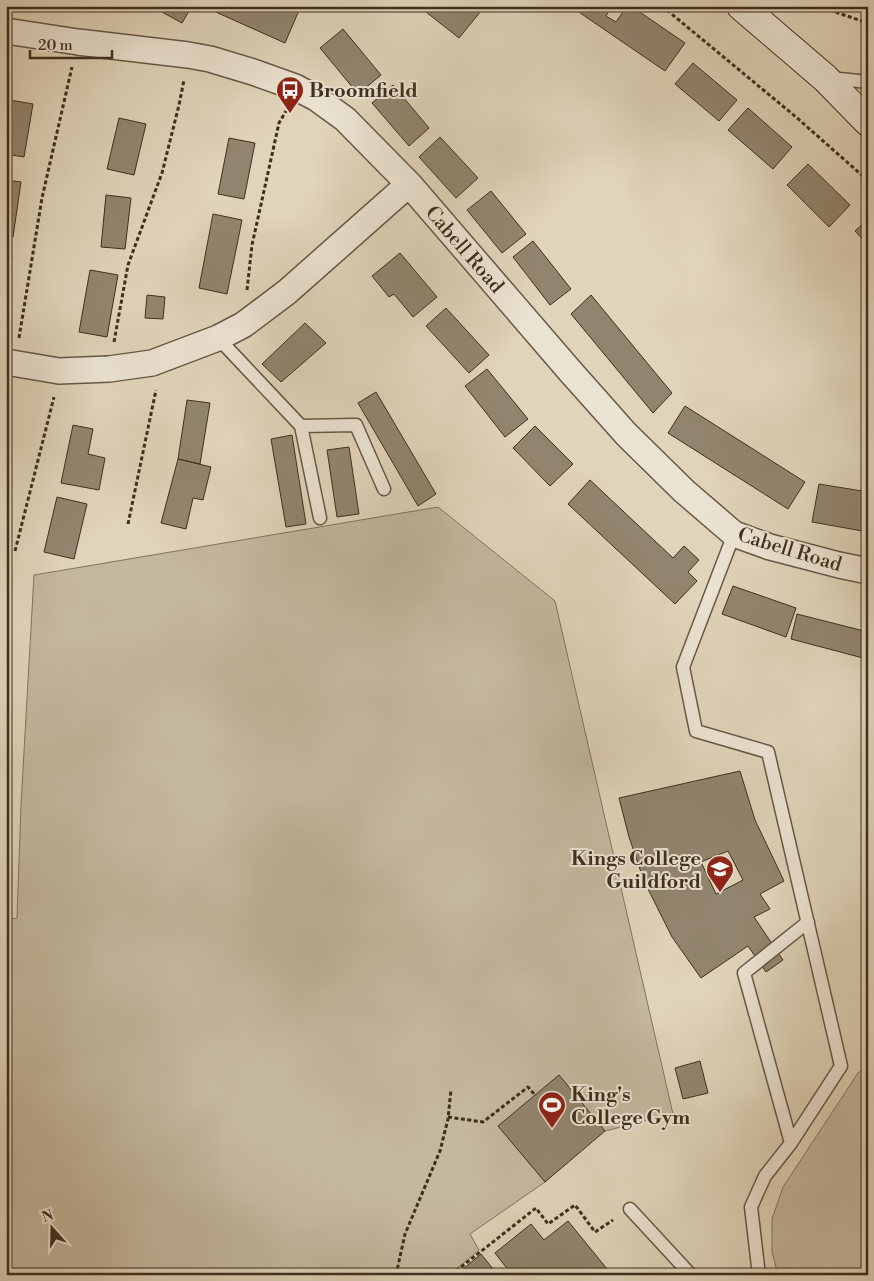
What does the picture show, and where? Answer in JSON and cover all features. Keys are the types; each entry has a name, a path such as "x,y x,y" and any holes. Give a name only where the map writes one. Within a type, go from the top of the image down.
{"street":[{"path":"741,6 825,78 868,122"},
{"name":"Cabell Road","path":"6,31 210,59 295,87 316,98 345,119 409,184 626,434 684,491 734,534 770,548 839,566 868,571"},
{"path":"11,363 60,370 109,370 152,363 218,338 243,325 287,292 409,184"}],"lane":[{"path":"825,78 868,82"},
{"path":"218,338 301,426 320,518"},
{"path":"301,426 356,426 384,489"},
{"path":"734,534 683,667 688,694 696,731 768,752 841,1066 791,1143 765,1176 751,1207 759,1275"},
{"path":"791,1143 744,973 808,922"},
{"path":"630,1209 691,1275"}],"path":[{"path":"662,6 796,117 868,180"},
{"path":"817,6 868,23"},
{"path":"11,363 42,198 73,62"},
{"path":"109,370 128,266 162,173 184,78"},
{"path":"243,325 252,246 279,123"},
{"path":"128,524 160,375 152,363"},
{"path":"15,551 60,370"},
{"path":"448,1117 483,1122 528,1087 536,1095"},
{"path":"396,1275 405,1234 440,1151 448,1117 451,1089"},
{"path":"451,1275 536,1208 548,1224 575,1205 596,1232 630,1209"}],"shaded area":[{"path":"438,507 555,601 673,1114 605,1131 559,1076 545,1182 470,1234 479,1250 449,1275 6,1275 6,920 17,918 21,805 34,575"},
{"path":"868,1064 868,1275 778,1275 772,1252 772,1219 783,1187 858,1073"}],"building":[{"path":"151,6 192,6 182,23"},
{"path":"210,6 297,6 300,8 285,43 209,9"},
{"path":"431,6 485,6 459,38 426,12"},
{"path":"570,6 612,6 606,16 616,22 627,6 631,6 685,43 665,71"},
{"path":"343,29 381,75 358,94 320,48"},
{"path":"693,63 737,100 719,121 675,84"},
{"path":"393,85 429,128 409,146 372,103"},
{"path":"10,100 33,104 24,157 6,154 6,124"},
{"path":"748,108 792,147 773,169 728,130"},
{"path":"119,118 146,124 134,175 107,169"},
{"path":"440,137 478,178 456,198 419,157"},
{"path":"229,138 255,143 244,199 218,194"},
{"path":"808,164 850,205 829,227 787,185"},
{"path":"6,180 21,182 13,237 6,236"},
{"path":"491,191 526,234 502,253 467,210"},
{"path":"106,195 131,198 125,249 101,247"},
{"path":"213,214 242,220 227,294 199,288"},
{"path":"868,219 868,245 855,231"},
{"path":"533,241 571,289 550,305 513,257"},
{"path":"400,253 437,297 413,317 394,294 389,297 372,276"},
{"path":"6,255 12,256 6,295"},
{"path":"90,270 118,275 107,337 79,332"},
{"path":"147,295 165,297 163,319 145,318"},
{"path":"591,295 672,393 653,413 571,314"},
{"path":"446,308 489,355 469,373 426,326"},
{"path":"305,323 326,343 281,382 262,364"},
{"path":"487,369 528,419 505,437 465,386"},
{"path":"376,392 436,494 418,506 358,403"},
{"path":"187,400 210,403 200,464 178,459"},
{"path":"685,406 805,482 788,509 668,433"},
{"path":"73,425 93,429 88,454 105,458 99,490 61,483"},
{"path":"535,426 573,464 550,486 513,448"},
{"path":"292,435 306,524 286,527 271,439"},
{"path":"349,447 359,514 337,517 327,450"},
{"path":"178,459 211,467 203,500 193,498 186,529 161,523"},
{"path":"590,480 673,558 684,546 699,560 688,572 697,581 675,604 568,504"},
{"path":"819,484 868,492 868,532 812,522"},
{"path":"57,497 87,504 74,559 44,552"},
{"path":"733,586 796,608 786,637 722,614"},
{"path":"797,614 868,632 868,642 863,658 791,639"},
{"path":"740,771 755,820 784,881 760,894 770,909 754,917 783,960 766,972 748,946 701,978 672,937 644,881 629,837 619,798","holes":["728,851 743,880 716,894 701,862"]},
{"path":"700,1061 708,1093 683,1099 675,1068"},
{"name":"King's College Gym","path":"559,1075 605,1131 545,1182 498,1126"},
{"path":"568,1221 612,1275 512,1275 495,1253 531,1224 544,1240"},
{"path":"481,1254 498,1275 456,1275"}],"place":[{"name":"Broomfield","path":"290,114"},
{"name":"Kings College Guildford","path":"720,893"},
{"name":"King's College Gym","path":"552,1129"}]}
